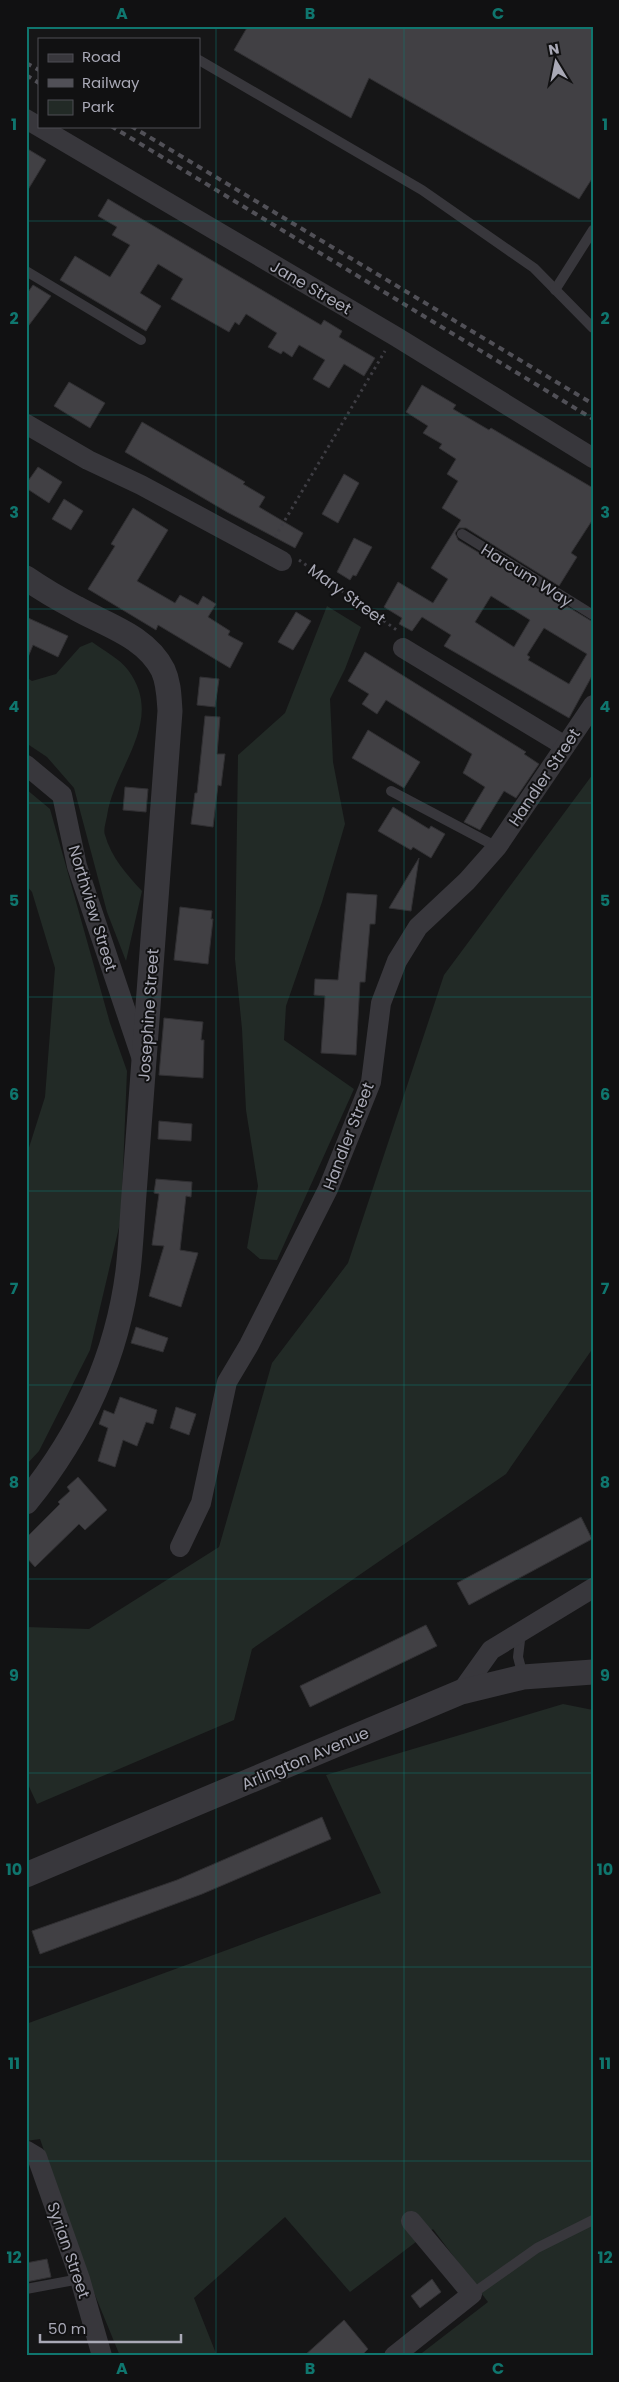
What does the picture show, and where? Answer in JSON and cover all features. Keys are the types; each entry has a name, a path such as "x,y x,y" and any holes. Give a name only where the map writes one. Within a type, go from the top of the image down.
{"street":[{"name":"Jane Street","path":"26,120 38,127"},
{"name":"Jane Street","path":"40,128 395,336 593,458"},
{"path":"26,424 88,460 141,485 274,557"},
{"name":"Josephine Street","path":"26,578 76,608 130,636 154,656 167,681 170,711 128,1271 110,1355 77,1430 47,1477 26,1502"},
{"path":"403,648 565,746"},
{"name":"Handler Street","path":"180,1546 201,1503 227,1382 249,1345 328,1189 370,1082 381,1003 397,961 418,927 467,881 497,847 593,705"},
{"name":"Northview Street","path":"26,765 62,795 77,866 143,1064"},
{"path":"461,1692 491,1650 593,1588"},
{"name":"Arlington Avenue","path":"26,1875 461,1692 523,1677 593,1672"},
{"name":"Syrian Street","path":"26,2151 37,2156 80,2279 102,2356"},
{"path":"394,2356 472,2294 411,2221"}],"lane":[{"path":"200,61 422,190 534,268 593,328"},
{"path":"556,290 593,230"},
{"path":"26,271 140,340"},
{"name":"Harcum Way","path":"462,534 593,615"},
{"path":"391,791 497,847"},
{"path":"521,1631 518,1657 523,1677"},
{"path":"472,2294 537,2248 593,2220"},
{"path":"26,2289 80,2279"}],"path":[{"path":"274,557 395,336"},
{"name":"Mary Street","path":"274,557 298,559 409,638 403,648"}],"green space":[{"path":"327,606 361,627 345,669 330,699 333,762 345,824 322,902 286,1006 284,1040 354,1089 277,1260 260,1259 247,1248 258,1186 246,1110 242,1029 235,959 238,755 285,713"},
{"path":"92,642 125,666 138,689 142,707 140,725 111,797 104,831 115,858 142,891 126,961 107,912 74,788 47,757 26,743 26,677 32,681 56,674 80,647"},
{"path":"593,774 593,1348 506,1474 252,1649 234,1720 37,1804 26,1780 26,1627 89,1629 219,1547 272,1363 348,1263 444,975"},
{"path":"26,789 50,809 110,1023 127,1071 121,1219 90,1350 39,1451 26,1465 26,1157 45,1097 55,968 32,892 26,885"},
{"path":"563,1704 593,1710 593,2356 418,2356 488,2302 433,2229 350,2292 285,2217 194,2298 217,2356 120,2356 88,2278 40,2139 26,2141 26,2024 381,1893 326,1775"}],"building":[{"path":"248,26 593,26 593,177 579,199 369,78 351,118 234,50"},
{"path":"26,148 46,160 26,193"},
{"path":"108,199 321,325 324,320 342,331 339,337 375,358 364,376 344,364 329,388 313,379 325,360 299,345 292,357 283,351 281,354 268,347 277,333 246,314 239,325 235,322 229,332 171,299 183,279 158,264 140,293 161,306 146,331 60,280 75,256 110,277 130,245 112,235 117,227 98,216"},
{"path":"33,285 51,296 26,329 26,295"},
{"path":"69,382 105,403 90,428 54,406"},
{"path":"422,385 456,405 453,409 489,430 491,428 593,488 593,519 571,553 577,557 559,586 466,528 459,528 455,533 458,540 593,622 593,674 569,718 444,646 451,635 422,617 412,631 399,624 402,618 384,607 398,582 433,603 448,579 431,568 461,520 442,508 458,481 447,474 456,459 439,448 442,444 423,433 428,426 406,412","holes":["491,596 530,620 514,647 475,622","544,628 587,654 569,684 528,660 530,657 527,655"]},
{"path":"142,422 245,482 243,484 265,497 259,507 303,533 295,548 227,512 125,452"},
{"path":"38,467 62,482 49,503 26,488 26,484"},
{"path":"344,474 359,483 338,523 322,514"},
{"path":"64,499 83,511 71,530 52,519"},
{"path":"133,508 168,530 137,581 175,603 180,595 198,605 203,596 216,604 208,617 230,631 228,635 243,643 230,668 158,625 156,630 88,589 115,546 111,544"},
{"path":"354,538 372,547 356,576 353,575 350,580 337,572"},
{"path":"296,612 311,621 293,650 278,642"},
{"path":"26,617 68,636 58,657 33,645 26,662"},
{"path":"365,652 526,752 524,754 539,764 516,798 504,791 480,830 464,822 485,787 463,773 472,754 386,700 377,714 362,704 369,694 348,681"},
{"path":"200,677 219,679 215,707 197,705"},
{"path":"205,716 220,717 217,754 225,754 221,786 218,785 213,827 191,824 195,793 197,793"},
{"path":"368,730 420,762 404,788 352,758"},
{"path":"125,787 148,789 146,812 123,810"},
{"path":"393,807 429,829 431,826 445,834 431,858 413,847 411,850 378,831"},
{"path":"419,858 411,911 389,908"},
{"path":"347,893 377,895 375,924 370,924 365,982 360,982 356,1055 321,1053 325,996 314,995 315,979 338,980"},
{"path":"180,907 212,911 211,919 213,919 208,964 174,960"},
{"path":"164,1018 203,1022 201,1040 204,1040 203,1078 159,1075"},
{"path":"159,1121 192,1124 191,1141 158,1139"},
{"path":"156,1179 192,1182 191,1197 186,1196 180,1250 198,1253 181,1307 149,1296 164,1246 152,1245 159,1194 154,1193"},
{"path":"136,1327 168,1338 163,1352 131,1343"},
{"path":"120,1397 157,1410 153,1424 146,1422 137,1446 123,1440 115,1467 98,1461 108,1428 99,1424 104,1410 114,1414"},
{"path":"176,1407 196,1414 189,1435 170,1428"},
{"path":"78,1477 107,1510 85,1530 79,1524 35,1567 26,1557 26,1538 60,1504 58,1502 70,1491 67,1487"},
{"path":"581,1517 592,1539 469,1605 457,1583"},
{"path":"426,1625 437,1646 310,1707 300,1686"},
{"path":"322,1817 331,1839 202,1894 40,1954 32,1931 177,1880"},
{"path":"47,2259 51,2277 26,2282 26,2263"},
{"path":"432,2279 441,2292 420,2308 411,2296"},
{"path":"344,2320 368,2349 361,2356 304,2356"}],"railway":[{"path":"26,63 38,69"},
{"path":"26,75 38,82"},
{"path":"114,128 593,419"},
{"path":"134,128 593,404"}]}
